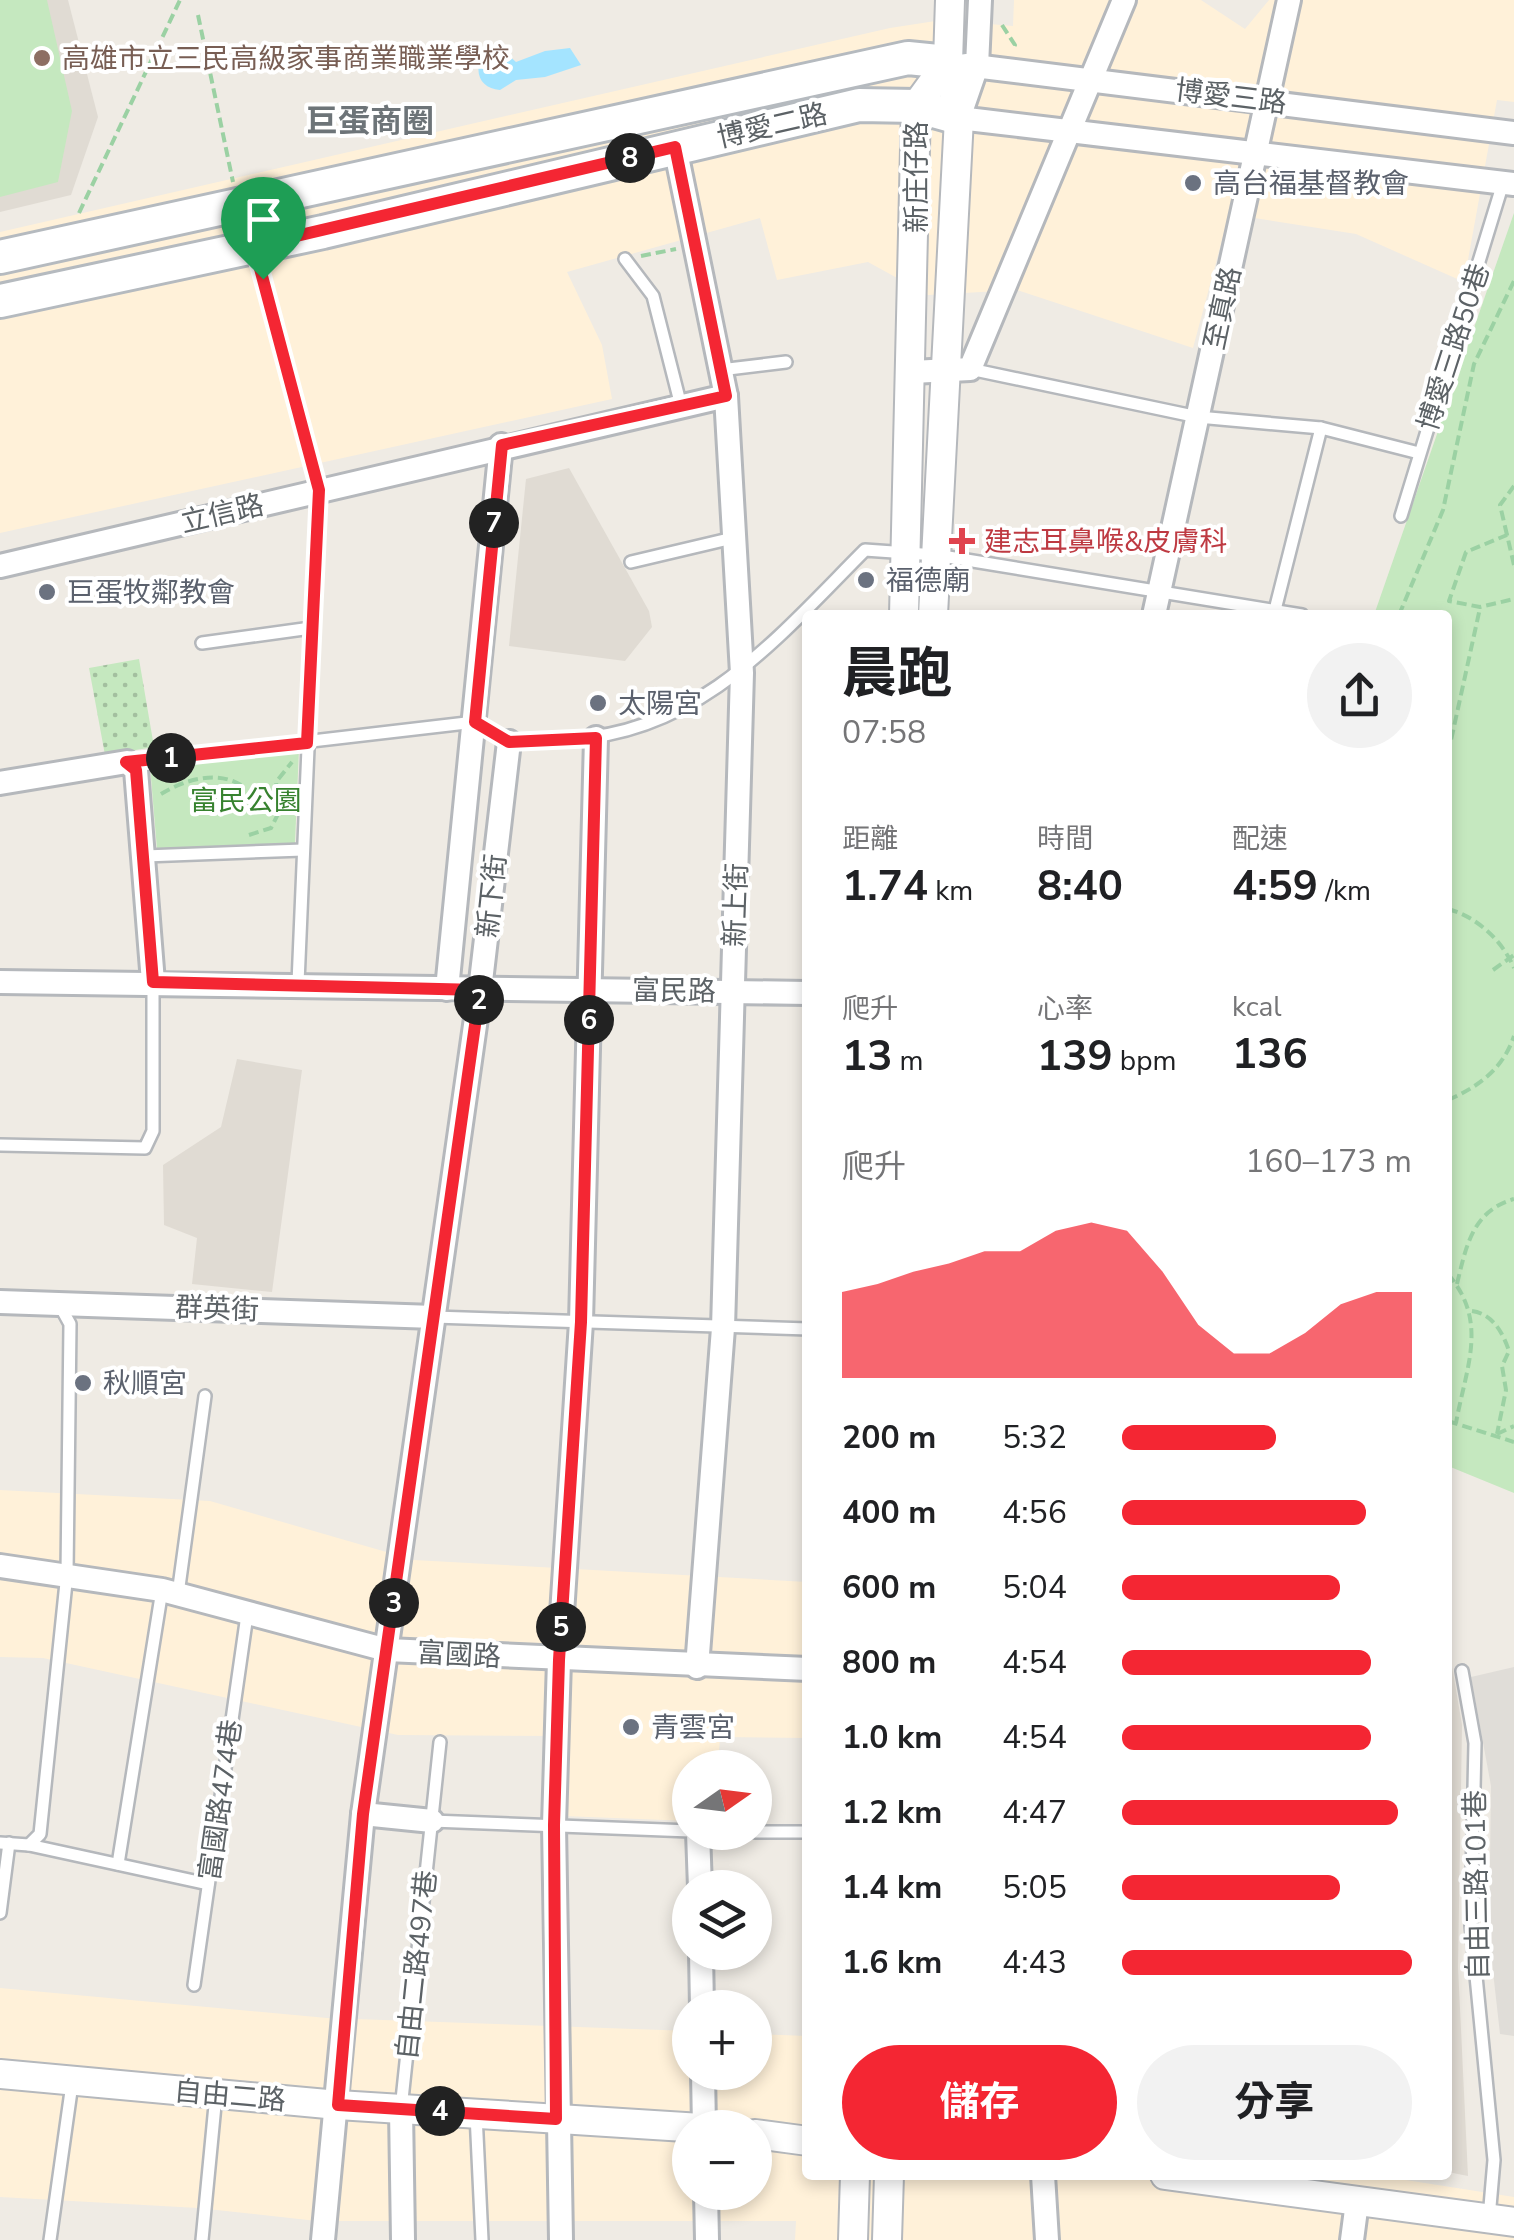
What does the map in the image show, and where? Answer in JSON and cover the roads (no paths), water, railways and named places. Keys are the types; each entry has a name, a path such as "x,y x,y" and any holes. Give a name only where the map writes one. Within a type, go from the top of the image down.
{"main road":[{"name":"博愛二路","path":"0,257 908,58 963,64"},
{"name":"博愛二路","path":"0,301 859,105 916,106 959,118"}],"street":[{"path":"950,0 963,64"},
{"path":"963,64 980,0"},
{"name":"新庄仔路","path":"956,370 1124,0"},
{"name":"至真路","path":"1156,604 1290,0"},
{"name":"博愛三路","path":"963,64 1514,133"},
{"name":"新庄仔路","path":"904,610 916,106 963,64"},
{"name":"新庄仔路","path":"934,610 936,555 956,370 963,64"},
{"name":"博愛三路","path":"959,118 1509,184"},
{"name":"新上街","path":"675,147 726,396 742,673 722,1328 697,1667"},
{"path":"912,372 956,370"},
{"name":"立信路","path":"0,566 502,445 726,396"},
{"name":"新下街","path":"447,989 502,445"},
{"path":"560,2240 554,1825 559,1660 581,1322 596,738"},
{"name":"新下街","path":"323,2240 363,1814 480,990 509,742"},
{"path":"0,783 126,762 136,770 153,982"},
{"name":"富民路","path":"0,982 802,992"},
{"name":"群英街","path":"0,1302 434,1317"},
{"name":"富國路","path":"0,1566 67,1573 170,1592 388,1650 697,1667 802,1668"},
{"path":"363,1814 432,1821"},
{"name":"自由二路","path":"0,2074 72,2084 216,2091 338,2105 672,2126"},
{"path":"401,2109 404,2240"},
{"path":"772,2136 802,2139"},
{"path":"853,2240 855,2180"},
{"path":"887,2240 889,2180"},
{"path":"1043,2180 1047,2240"},
{"path":"1223,2180 1502,2220"},
{"path":"1352,2240 1357,2202"},
{"path":"706,2210 707,2240"}],"lane":[{"name":"博愛三路50巷","path":"1401,516 1418,453 1509,184"},
{"path":"254,246 319,490 298,984"},
{"path":"625,260 653,296 681,406"},
{"path":"720,370 786,362"},
{"path":"956,370 1198,417 1321,428 1418,453"},
{"path":"805,610 865,550 936,555 1156,604 1276,610 1321,428"},
{"path":"630,562 737,536"},
{"path":"126,762 475,722 509,742 596,738 680,713 742,673 802,613"},
{"path":"202,643 311,628"},
{"path":"144,856 303,850"},
{"path":"0,1146 145,1148 153,1131 153,982"},
{"path":"28,1845 40,1834 67,1573 70,1324 58,1302"},
{"path":"434,1317 802,1329"},
{"path":"118,1864 204,1396"},
{"name":"富國路474巷","path":"194,1985 247,1615"},
{"name":"自由三路101巷","path":"1462,1671 1475,1743 1471,1924 1502,2220"},
{"name":"自由二路497巷","path":"401,2109 440,1742"},
{"path":"432,1821 672,1830"},
{"path":"772,1832 802,1832"},
{"path":"0,1913 4,1843 208,1884"},
{"path":"50,2240 72,2084"},
{"path":"202,2240 216,2091"},
{"path":"476,2113 482,2240"}],"water":[{"path":"570,48 581,65 545,77 516,80 500,90 480,79 479,64 493,51 506,53 516,62 545,51"}],"place":[{"name":"高雄市立三民高級家事商業職業學校","path":"42,58"},
{"name":"高台福基督教會","path":"1193,183"},
{"name":"建志耳鼻喉&皮膚科","path":"962,541"},
{"name":"福德廟","path":"866,580"},
{"name":"巨蛋牧鄰教會","path":"47,592"},
{"name":"太陽宮","path":"598,703"},
{"name":"秋順宮","path":"83,1383"},
{"name":"青雲宮","path":"631,1727"}],"district":[{"name":"巨蛋商圈","path":"370,121"}],"park label":[{"name":"富民公園","path":"246,800"}]}
